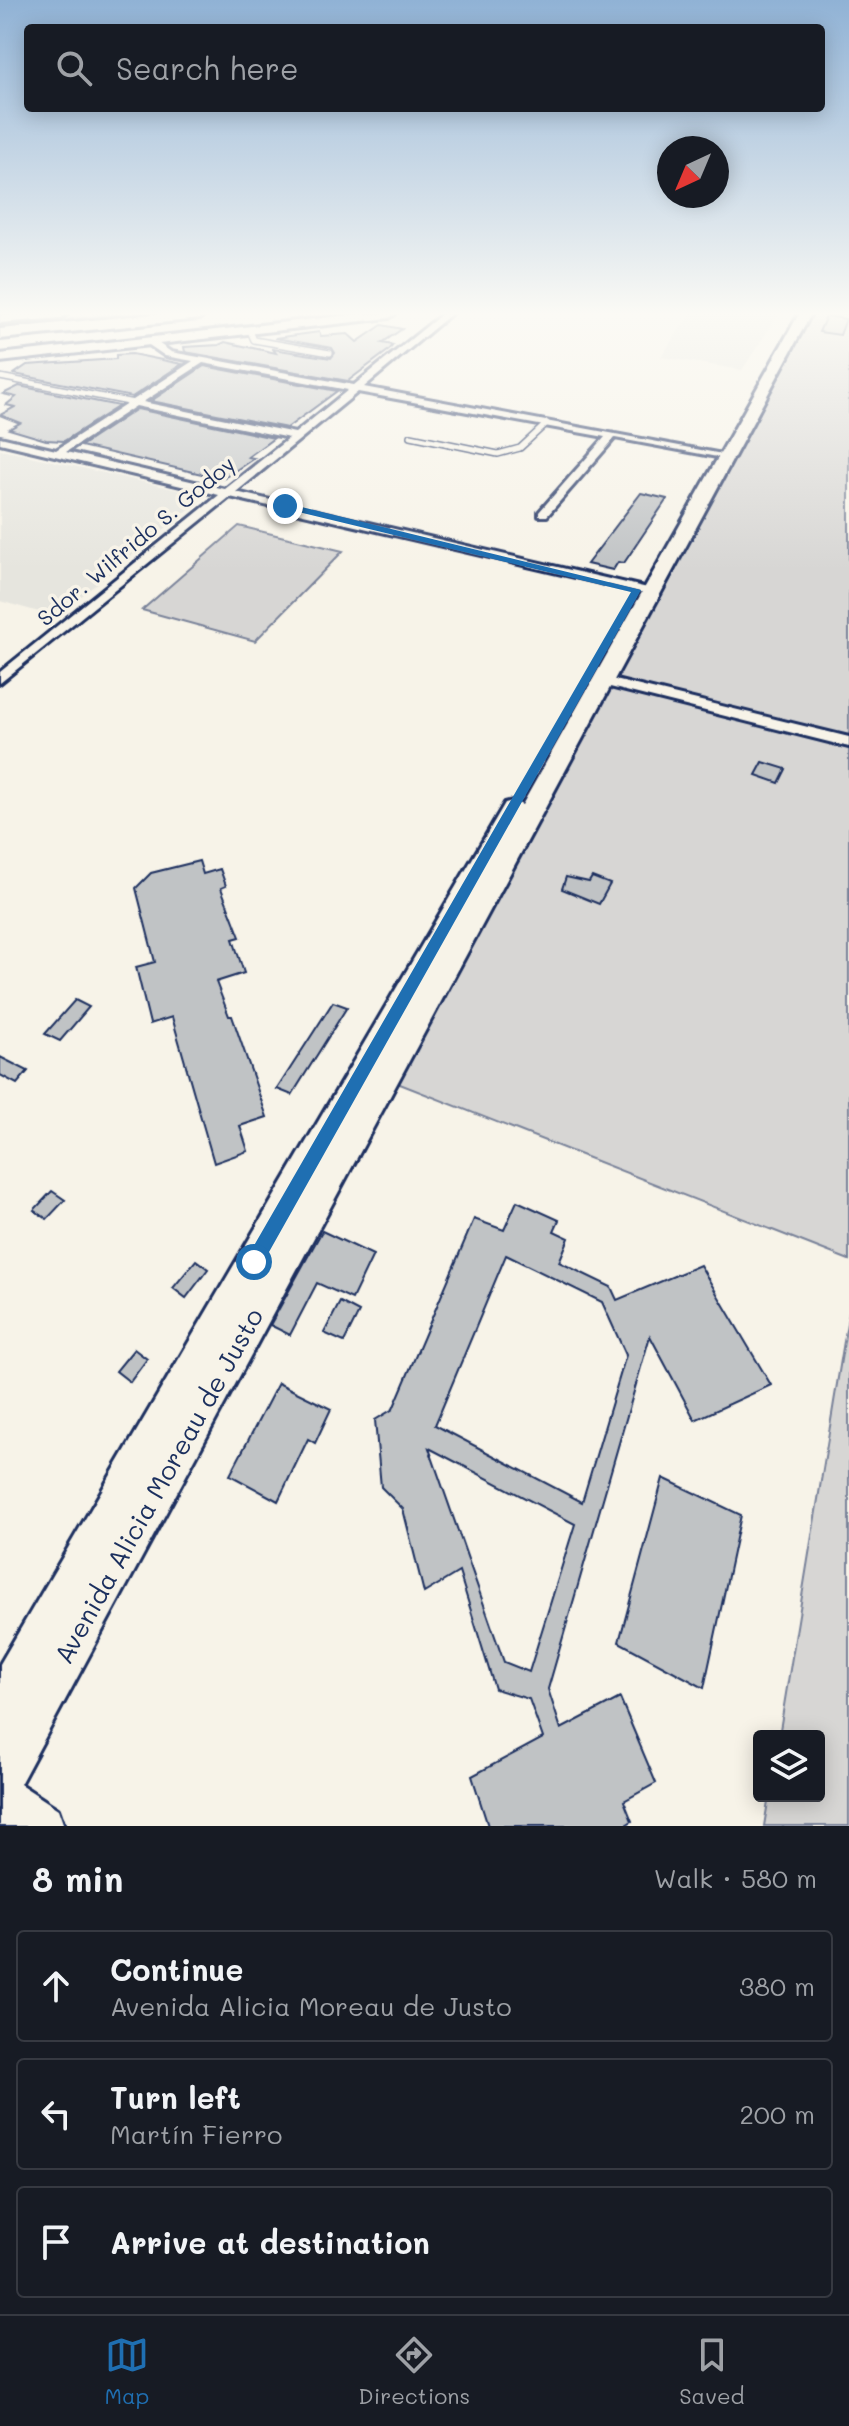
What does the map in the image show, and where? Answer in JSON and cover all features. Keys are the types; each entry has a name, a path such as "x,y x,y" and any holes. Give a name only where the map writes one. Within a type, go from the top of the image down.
{"main road":[{"name":"Avenida Alicia Moreau de Justo","path":"721,455 749,399"},
{"name":"Avenida Alicia Moreau de Justo","path":"0,1706 754,399"},
{"name":"Avenida Alicia Moreau de Justo","path":"0,1775 603,681 644,592"},
{"path":"0,1798 41,1826"}],"street":[{"path":"58,453 140,399"},
{"name":"Sdor. Wilfrido S. Godoy","path":"0,679 340,399"},
{"path":"416,399 721,455"},
{"path":"134,403 295,436"},
{"path":"543,514 612,435"},
{"path":"0,440 644,592"},
{"path":"603,681 849,742"}],"lane":[{"path":"114,399 134,403"},
{"path":"411,436 498,454 513,453 523,448 547,423"}],"shaded area":[{"path":"758,399 849,399 849,1260 387,1079"},
{"path":"0,449 200,495 202,499 53,616 0,601"},
{"path":"239,526 343,551 255,641 142,610"},
{"path":"849,1311 849,1826 764,1826 768,1802 825,1802 825,1730 780,1730"}],"building":[{"path":"13,399 85,399 119,406 64,441 46,440 9,429 20,423 0,415 15,407 6,405"},
{"path":"154,399 326,399 287,428 151,401"},
{"path":"137,409 274,438 248,457 254,458 223,479 81,446"},
{"path":"641,493 667,499 624,563 618,562 613,570 587,564"},
{"path":"763,762 786,769 779,783 756,775"},
{"path":"199,861 203,874 220,869 226,886 221,888 240,937 233,939 244,973 216,982 229,1016 232,1016 267,1117 240,1126 248,1151 214,1163 172,1017 150,1024 136,967 155,962 136,888 151,873"},
{"path":"566,877 589,882 592,877 610,884 599,904 562,889"},
{"path":"75,1000 89,1007 60,1041 45,1034"},
{"path":"333,1002 347,1007 292,1095 277,1089"},
{"path":"0,1057 28,1071 17,1084 0,1075"},
{"path":"52,1191 65,1200 47,1219 34,1210"},
{"path":"517,1201 559,1220 554,1231 569,1238 559,1262 611,1287 617,1300 700,1265 771,1385 695,1420 650,1336 548,1689 561,1729 620,1698 656,1783 624,1801 632,1821 624,1826 488,1826 472,1776 543,1738 529,1699 495,1689 459,1572 424,1593 403,1509 381,1487 375,1420 393,1409 474,1219 504,1230","holes":["506,1255 602,1302 626,1355 582,1502 435,1425","429,1448 575,1524 529,1672 504,1662"]},
{"path":"322,1231 373,1255 352,1299 317,1283 290,1335 270,1325"},
{"path":"196,1260 208,1269 186,1298 173,1288"},
{"path":"340,1302 359,1312 344,1342 324,1333"},
{"path":"134,1349 147,1359 130,1382 116,1371"},
{"path":"278,1383 331,1409 315,1443 308,1439 278,1501 230,1475"},
{"path":"663,1478 741,1515 704,1688 619,1642"}],"route":[{"path":"254,1262 636,590 285,506"}]}
